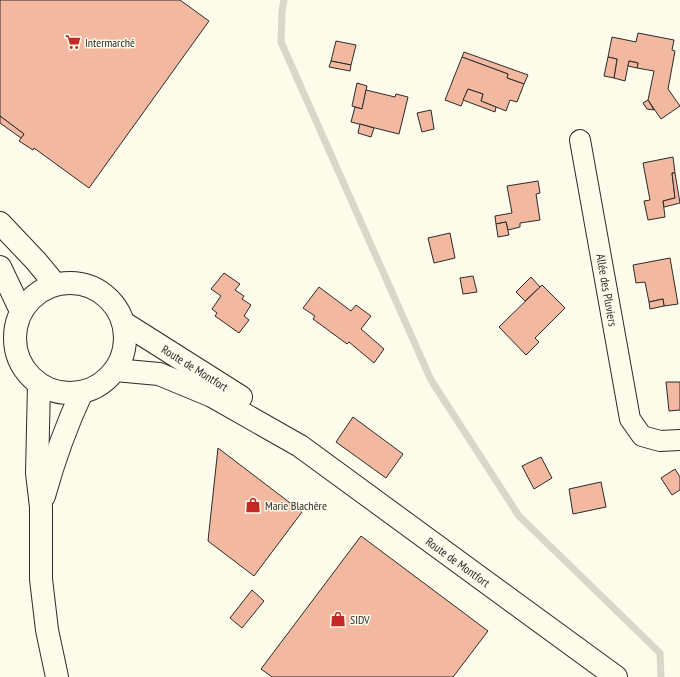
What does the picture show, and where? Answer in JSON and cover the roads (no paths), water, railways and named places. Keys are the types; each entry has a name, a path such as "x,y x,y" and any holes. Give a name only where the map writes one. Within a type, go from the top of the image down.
{"main road":[{"path":"0,223 36,261 55,284"},
{"path":"0,266 21,311"},
{"path":"71,282 86,284 101,292 111,300 124,323 125,339 122,356 115,370 106,380 95,388 82,392 67,393 52,390 38,384 20,363 14,337 16,323 21,311 30,299 41,290 55,284 71,282"},
{"name":"Route de Montfort","path":"124,323 265,413 300,446"},
{"name":"Route de Montfort","path":"115,370 159,374 212,396 300,446 616,677"},
{"path":"38,384 36,473 41,507 41,579 47,630 57,677"},
{"path":"41,507 55,457 82,392"}],"street":[{"name":"Allée des Pluviers","path":"580,140 630,419 642,436 660,441 680,440"}],"waterway":[{"path":"284,0 282,11 281,42 431,380 519,516 660,653 661,677"}],"place":[{"name":"Intermarché","path":"73,42"},
{"name":"Marie Blachère","path":"253,505"},
{"name":"SIDV","path":"338,619"}]}
